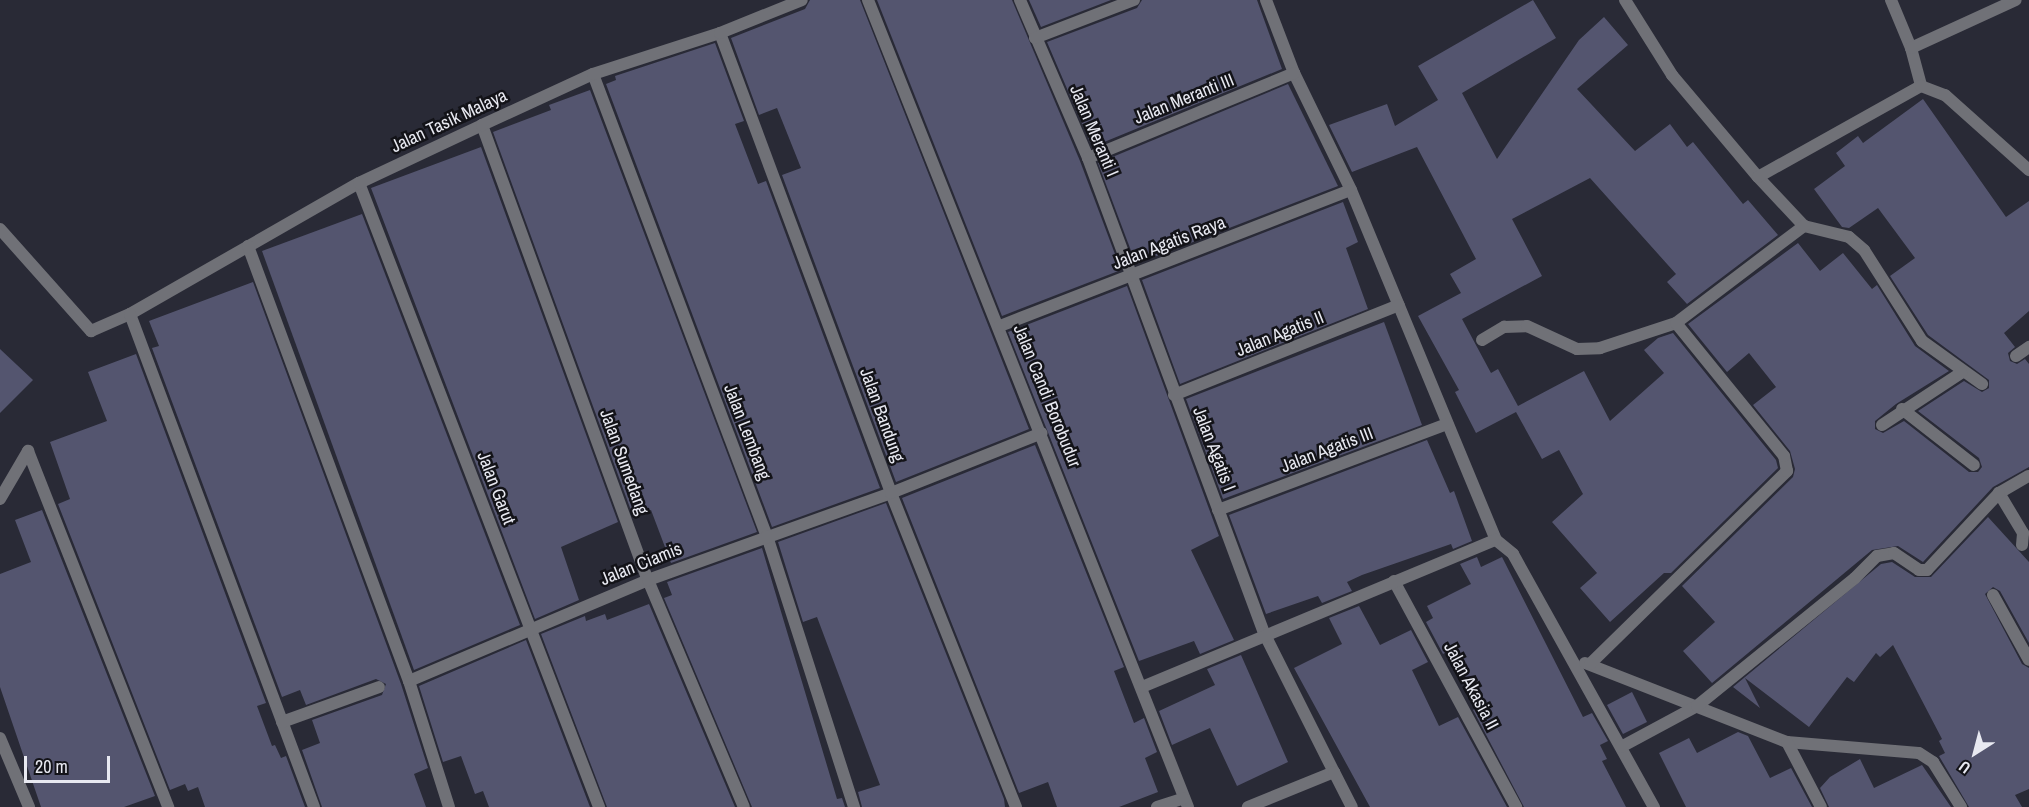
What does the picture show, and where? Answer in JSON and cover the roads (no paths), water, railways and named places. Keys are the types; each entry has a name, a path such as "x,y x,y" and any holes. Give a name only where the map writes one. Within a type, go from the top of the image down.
{"street":[{"name":"Jalan Tasik Malaya","path":"0,229 92,331 130,314 359,183 482,125 593,74 720,33 802,0"},
{"name":"Jalan Candi Borobudur","path":"868,0 1000,326 1186,802"},
{"name":"Jalan Meranti I","path":"1020,0 1088,158 1130,278"},
{"path":"1035,38 1134,0"},
{"path":"1266,0 1294,74 1351,190 1496,540 1513,554 1654,807"},
{"path":"1625,0 1672,75 1758,177 1804,226 1849,237 1864,250 1922,341 1961,373 1982,384"},
{"path":"1891,0 1911,48 1920,86"},
{"path":"1911,48 2016,0"},
{"name":"Jalan Bandung","path":"720,33 891,493 1016,807"},
{"name":"Jalan Lembang","path":"593,74 767,536 854,807"},
{"name":"Jalan Meranti III","path":"1088,158 1294,74"},
{"path":"1758,177 1920,86 1945,95 2029,170"},
{"name":"Jalan Sumedang","path":"482,125 648,580 744,807"},
{"name":"Jalan Garut","path":"359,183 599,807"},
{"name":"Jalan Agatis Raya","path":"1000,326 1130,278 1351,190"},
{"path":"1482,340 1504,327 1527,326 1577,349 1600,348 1676,323 1804,226"},
{"path":"248,246 409,681 449,807"},
{"name":"Jalan Agatis I","path":"1130,278 1264,633 1352,807"},
{"name":"Jalan Agatis II","path":"1174,395 1399,305"},
{"path":"130,314 314,807"},
{"path":"1590,664 1787,471 1784,456 1676,323"},
{"path":"2016,356 2029,347"},
{"path":"1882,425 1961,373"},
{"path":"1902,410 1974,465"},
{"name":"Jalan Agatis III","path":"1218,510 1448,424"},
{"name":"Jalan Ciamis","path":"409,681 648,580 891,493 1042,433"},
{"path":"0,499 28,450 168,807"},
{"path":"1621,747 1697,706 1855,578 1877,556 1894,553 1918,570 1927,570 1999,493 2029,476"},
{"path":"1999,493 2023,533 2022,545"},
{"path":"1142,687 1264,633 1496,540"},
{"name":"Jalan Akasia II","path":"1394,581 1516,807"},
{"path":"1993,595 2029,660"},
{"path":"1569,658 1590,664 1787,742 1919,753 1933,762 1960,807"},
{"path":"282,722 379,687"},
{"path":"0,738 29,807"},
{"path":"1787,742 1821,807"},
{"path":"1248,807 1334,772"},
{"path":"1157,807 1186,802"}]}
